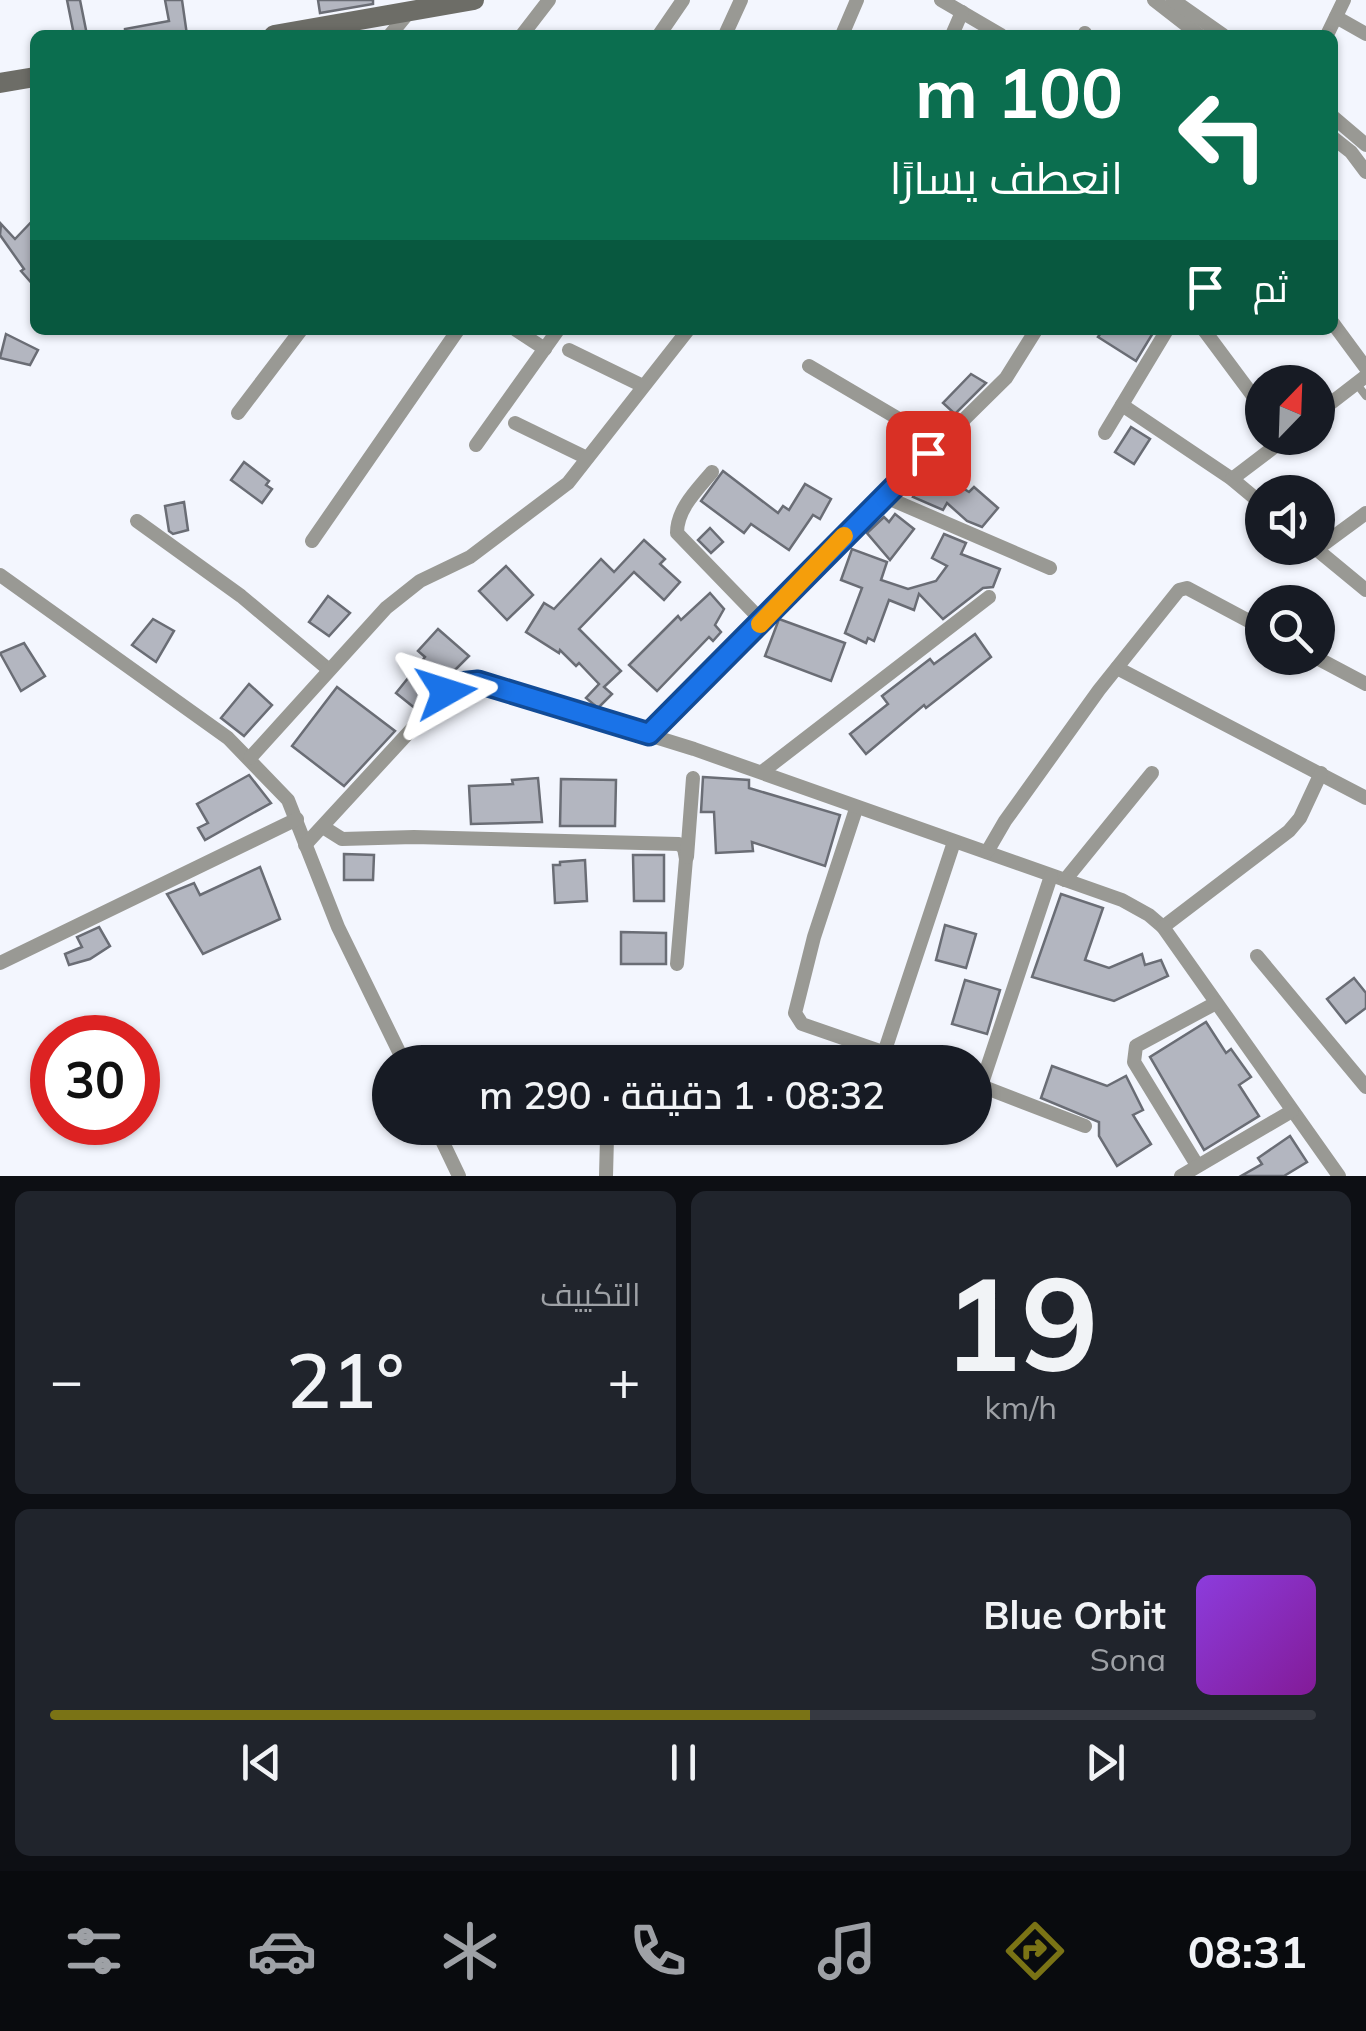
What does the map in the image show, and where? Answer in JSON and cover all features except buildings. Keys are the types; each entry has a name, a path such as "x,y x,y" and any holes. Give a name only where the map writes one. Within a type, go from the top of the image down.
{"street":[{"path":"302,30 474,0"},
{"path":"526,30 549,0"},
{"path":"662,30 683,0"},
{"path":"726,30 741,0"},
{"path":"844,30 857,0"},
{"path":"941,0 993,30"},
{"path":"1154,0 1192,30"},
{"path":"1173,0 1216,30"},
{"path":"1330,30 1344,0"},
{"path":"394,30 409,11"},
{"path":"954,30 962,12"},
{"path":"1336,17 1366,34"},
{"path":"0,83 30,78"},
{"path":"1338,121 1366,146"},
{"path":"1338,142 1366,172"},
{"path":"1338,330 1366,368"},
{"path":"238,414 297,335"},
{"path":"312,541 455,335"},
{"path":"524,335 545,349"},
{"path":"476,445 555,335"},
{"path":"250,758 386,608 420,582 470,556 568,483 684,335"},
{"path":"649,734 883,496 1006,378 1033,335"},
{"path":"1106,433 1164,335"},
{"path":"1208,335 1245,385"},
{"path":"569,350 643,386"},
{"path":"810,366 926,435 936,446"},
{"path":"1335,402 1363,385"},
{"path":"1122,405 1245,490"},
{"path":"515,423 587,458"},
{"path":"1232,479 1263,455"},
{"path":"712,472 681,511 677,532 762,621"},
{"path":"883,496 1050,568"},
{"path":"1335,534 1366,512"},
{"path":"137,520 241,596 328,669"},
{"path":"1335,564 1366,590"},
{"path":"0,575 228,738 288,800 338,927 396,1045"},
{"path":"987,852 1116,668 1179,590 1187,588 1245,619"},
{"path":"762,772 989,598"},
{"path":"1116,668 1366,798"},
{"path":"1335,668 1366,684"},
{"path":"305,844 446,692 459,684 478,682 649,734 1122,900 1149,914 1163,927 1339,1176"},
{"path":"992,1048 1058,878 1152,772"},
{"path":"1163,927 1289,830 1300,818 1321,773"},
{"path":"677,964 693,778"},
{"path":"856,808 814,937 795,1013 802,1024 861,1045"},
{"path":"0,963 296,819"},
{"path":"324,827 342,840 672,842 684,848 686,859"},
{"path":"887,1045 954,842"},
{"path":"1257,956 1366,1087"},
{"path":"1197,1164 1134,1062 1136,1046 1216,1003"},
{"path":"992,1089 1085,1126"},
{"path":"1181,1176 1292,1111"},
{"path":"444,1145 460,1176"},
{"path":"606,1176 607,1145"}],"slow traffic":[{"path":"760,624 844,536"}],"route":[{"path":"446,692 459,684 478,682 649,734 928,453"}]}
